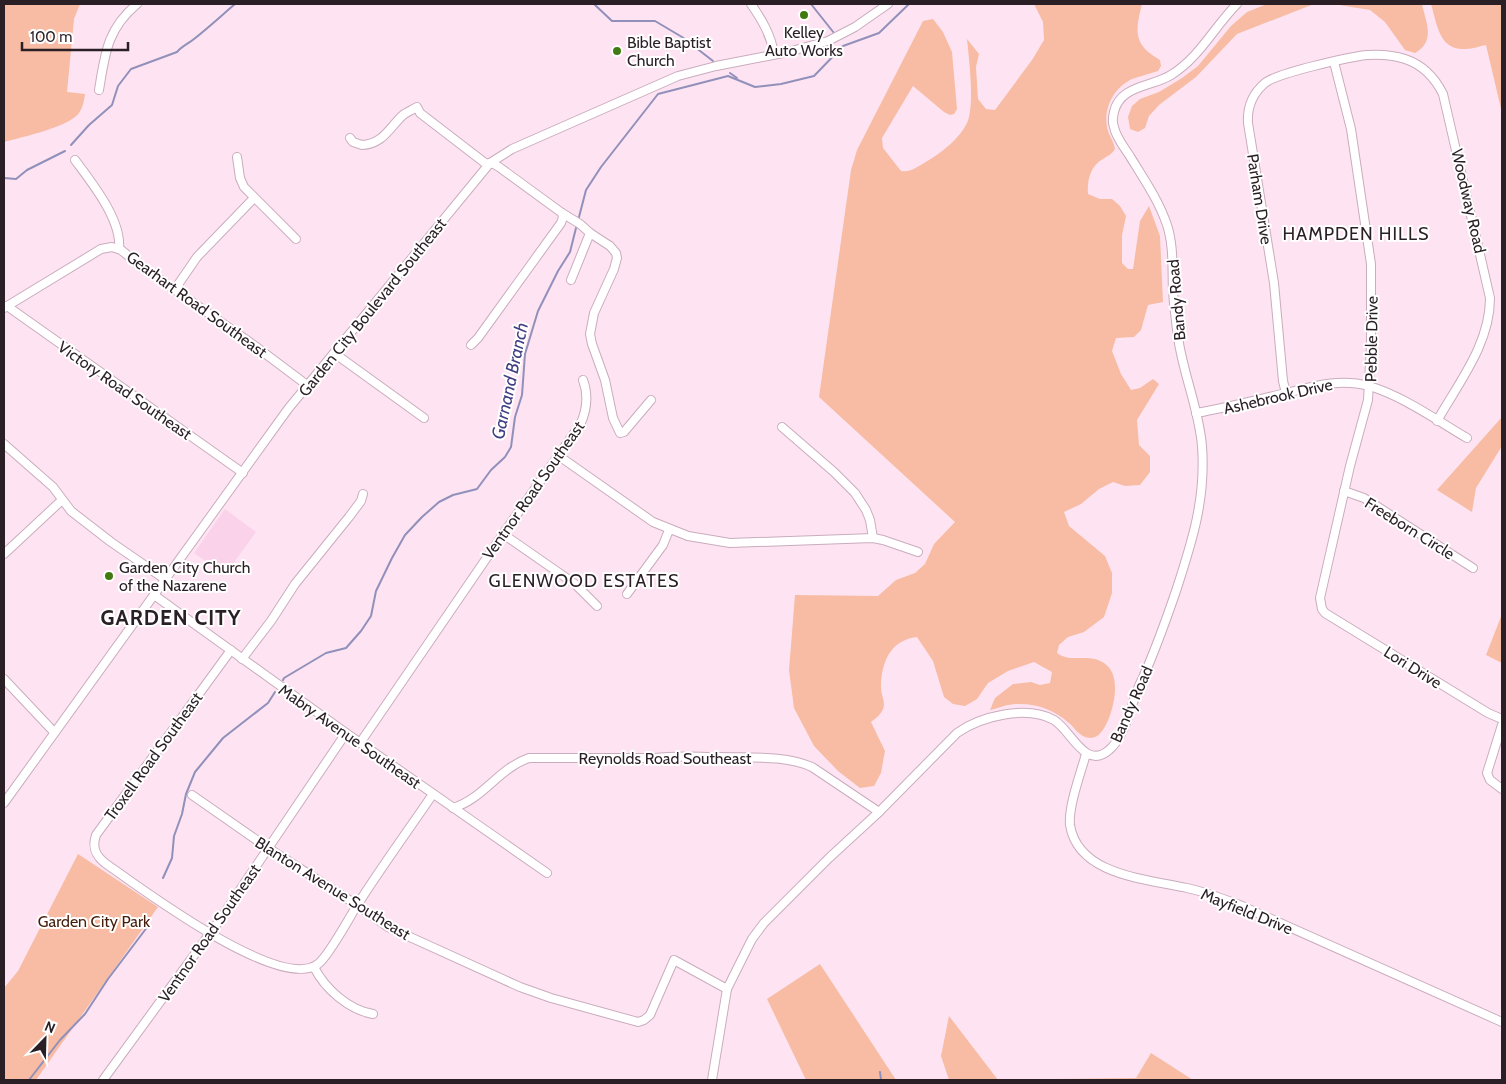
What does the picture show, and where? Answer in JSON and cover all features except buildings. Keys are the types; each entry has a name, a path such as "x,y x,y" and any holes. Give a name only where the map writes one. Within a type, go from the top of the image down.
{"street":[{"path":"99,90 107,45 111,34 124,15 137,4"},
{"path":"751,4 766,27 774,54"},
{"name":"Garden City Boulevard Southeast","path":"4,803 307,385 390,288 490,163 512,149 570,125 663,82 702,70 802,48 840,35 888,4"},
{"name":"Bandy Road","path":"1086,754 1094,756 1105,753 1111,749 1121,734 1160,637 1188,554 1196,529 1202,485 1202,447 1196,413 1179,344 1173,294 1172,250 1166,223 1151,191 1114,130 1113,114 1123,96 1138,88 1160,81 1179,70 1204,46 1237,4"},
{"name":"Woodway Road","path":"1334,62 1368,55 1395,56 1405,59 1418,65 1431,76 1439,86 1446,102 1488,286 1490,308 1481,344 1437,421"},
{"name":"Pebble Drive","path":"1325,613 1322,609 1320,598 1370,386 1371,264 1350,130 1334,62"},
{"name":"Parham Drive","path":"1286,393 1283,381 1274,283 1247,115 1251,100 1258,90 1272,78 1334,62"},
{"path":"350,138 362,145 376,141 390,131 406,113 417,107 420,113 485,163 499,166 613,248 616,258 610,280 594,314 590,334 605,380 613,418 620,433 624,432 651,400"},
{"path":"237,157 240,178 244,187 296,239"},
{"name":"Gearhart Road Southeast","path":"75,160 105,205 119,236 119,249 307,385"},
{"path":"174,289 197,257 254,198"},
{"path":"471,345 561,223 562,213"},
{"path":"571,280 590,233"},
{"path":"6,307 100,249 112,247 119,249"},
{"name":"Victory Road Southeast","path":"6,307 243,473"},
{"path":"334,352 424,418"},
{"name":"Ventnor Road Southeast","path":"360,743 580,425 584,416 587,395 583,380"},
{"name":"Ashebrook Drive","path":"1196,413 1328,383 1357,383 1370,386 1396,398 1467,438"},
{"path":"782,427 855,493 866,510 873,538"},
{"path":"4,444 52,487 72,511 111,542 166,580"},
{"path":"559,456 633,510 669,530 707,540 730,543 873,538 889,541 918,552"},
{"name":"Freeborn Circle","path":"1344,491 1364,498 1474,568"},
{"path":"242,659 271,621 295,584 349,517 363,494"},
{"path":"4,554 62,500"},
{"path":"627,594 663,545 669,530"},
{"path":"503,534 575,584 597,606"},
{"name":"Mabry Avenue Southeast","path":"154,595 360,743 547,873"},
{"name":"Lori Drive","path":"1325,613 1488,713 1502,719"},
{"name":"Troxell Road Southeast","path":"210,934 105,863 95,852 94,846 96,835 231,650"},
{"path":"4,679 54,732"},
{"path":"712,1080 727,989 752,939 764,923 829,858 879,812 951,738 964,728 979,721 1009,714 1024,714 1048,717 1063,727 1078,747 1086,754"},
{"path":"1502,726 1487,773 1490,780 1502,788"},
{"name":"Ventnor Road Southeast","path":"103,1080 210,934 346,733"},
{"name":"Mayfield Drive","path":"1086,754 1070,812 1070,823 1077,843 1093,861 1115,872 1188,888 1214,895 1242,906 1502,1022"},
{"name":"Reynolds Road Southeast","path":"453,808 470,801 513,765 529,758 646,758 671,756 793,760 812,767 879,812"},
{"path":"210,934 266,962 288,968 304,969 314,967 322,961 357,905 433,794"},
{"name":"Blanton Avenue Southeast","path":"192,795 268,848 388,927 511,983 551,998 632,1022 638,1022 648,1017 674,960 727,989"},
{"path":"314,967 322,981 351,1006 373,1014"}],"shaded area":[{"path":"225,509 256,532 225,575 194,553"}],"green space":[{"path":"4,4 80,4 74,19 67,92 85,94 79,113 66,123 4,142"},
{"path":"1034,4 1142,4 1138,22 1138,36 1145,49 1160,60 1161,66 1158,71 1125,83 1114,94 1108,108 1107,123 1115,149 1095,166 1090,174 1088,184 1088,194 1100,199 1112,199 1120,206 1126,216 1122,235 1122,263 1128,269 1133,269 1140,221 1149,206 1160,236 1163,302 1148,305 1141,330 1134,337 1116,338 1112,351 1121,374 1131,390 1140,388 1153,379 1159,384 1137,420 1139,445 1150,456 1150,472 1140,485 1125,486 1113,482 1099,489 1081,504 1064,512 1069,526 1105,556 1112,573 1112,593 1104,617 1084,632 1068,637 1059,645 1057,653 1068,658 1092,658 1104,663 1112,672 1114,679 1113,703 1105,726 1101,732 1091,738 1081,735 1058,714 1038,706 1013,704 990,710 995,698 1013,684 1031,682 1040,685 1050,683 1052,672 1034,662 1008,671 988,683 977,699 965,706 953,704 944,697 933,661 917,637 908,639 894,648 885,662 881,679 883,708 880,714 871,722 885,751 881,773 874,786 860,788 838,771 814,746 794,708 789,670 795,595 878,596 896,580 915,573 925,564 934,544 955,522 819,397 851,170 857,150 923,21 933,19 943,32 952,52 957,109 954,114 950,115 944,112 913,86 882,138 883,148 901,171 915,168 939,153 955,139 967,123 971,106 971,94 967,39 979,54 976,67 978,99 986,109 995,110 1032,60 1044,40 1043,22"},
{"path":"1267,4 1314,4 1237,34 1196,77 1159,105 1149,116 1145,128 1138,132 1130,129 1128,117 1132,106 1140,99 1159,92 1198,66 1231,26 1247,12"},
{"path":"1333,4 1422,4 1428,31 1426,43 1415,53 1405,50 1385,22 1370,10"},
{"path":"1431,4 1502,4 1502,113 1486,45 1471,49 1450,46 1441,35"},
{"path":"1502,417 1502,446 1476,488 1472,512 1437,490"},
{"path":"1502,614 1502,663 1486,655"},
{"name":"Garden City Park","path":"78,854 158,907 36,1080 4,1080 4,988 18,971"},
{"path":"820,964 896,1080 806,1080 767,999"},
{"path":"949,1016 998,1080 949,1080 941,1056"},
{"path":"1151,1053 1193,1080 1055,1079 1136,1078"}],"waterway":[{"path":"71,145 89,125 112,105 118,86 131,69 177,52 235,4"},
{"path":"594,4 612,21 655,21 682,37 713,61"},
{"path":"811,4 834,33"},
{"name":"Garnand Branch","path":"579,217 586,190 601,167 658,94 728,76 755,87 781,84 814,76 843,46 879,33 909,4"},
{"name":"Garnand Branch","path":"730,73 737,78"},
{"path":"4,178 16,179 27,170 65,151"},
{"name":"Garnand Branch","path":"283,680 326,653 346,648 371,616 376,591 405,535 439,502 453,495 477,489 491,470 505,457 511,447 515,417 522,395 525,354 538,311 570,252 576,228"},
{"name":"Garnand Branch","path":"163,878 172,858 174,836 182,814 186,794 195,772 223,738 268,703 275,692"},
{"name":"Garnand Branch","path":"29,1080 60,1040 85,1014 108,979 148,926"},
{"path":"880,1072 881,1080"}],"place":[{"name":"Kelley Auto Works","path":"804,15"},
{"name":"Bible Baptist Church","path":"617,51"},
{"name":"Garden City Church of the Nazarene","path":"109,576"}],"district":[{"name":"HAMPDEN HILLS","path":"1356,234"},
{"name":"GLENWOOD ESTATES","path":"584,581"},
{"name":"GARDEN CITY","path":"171,618"}]}
